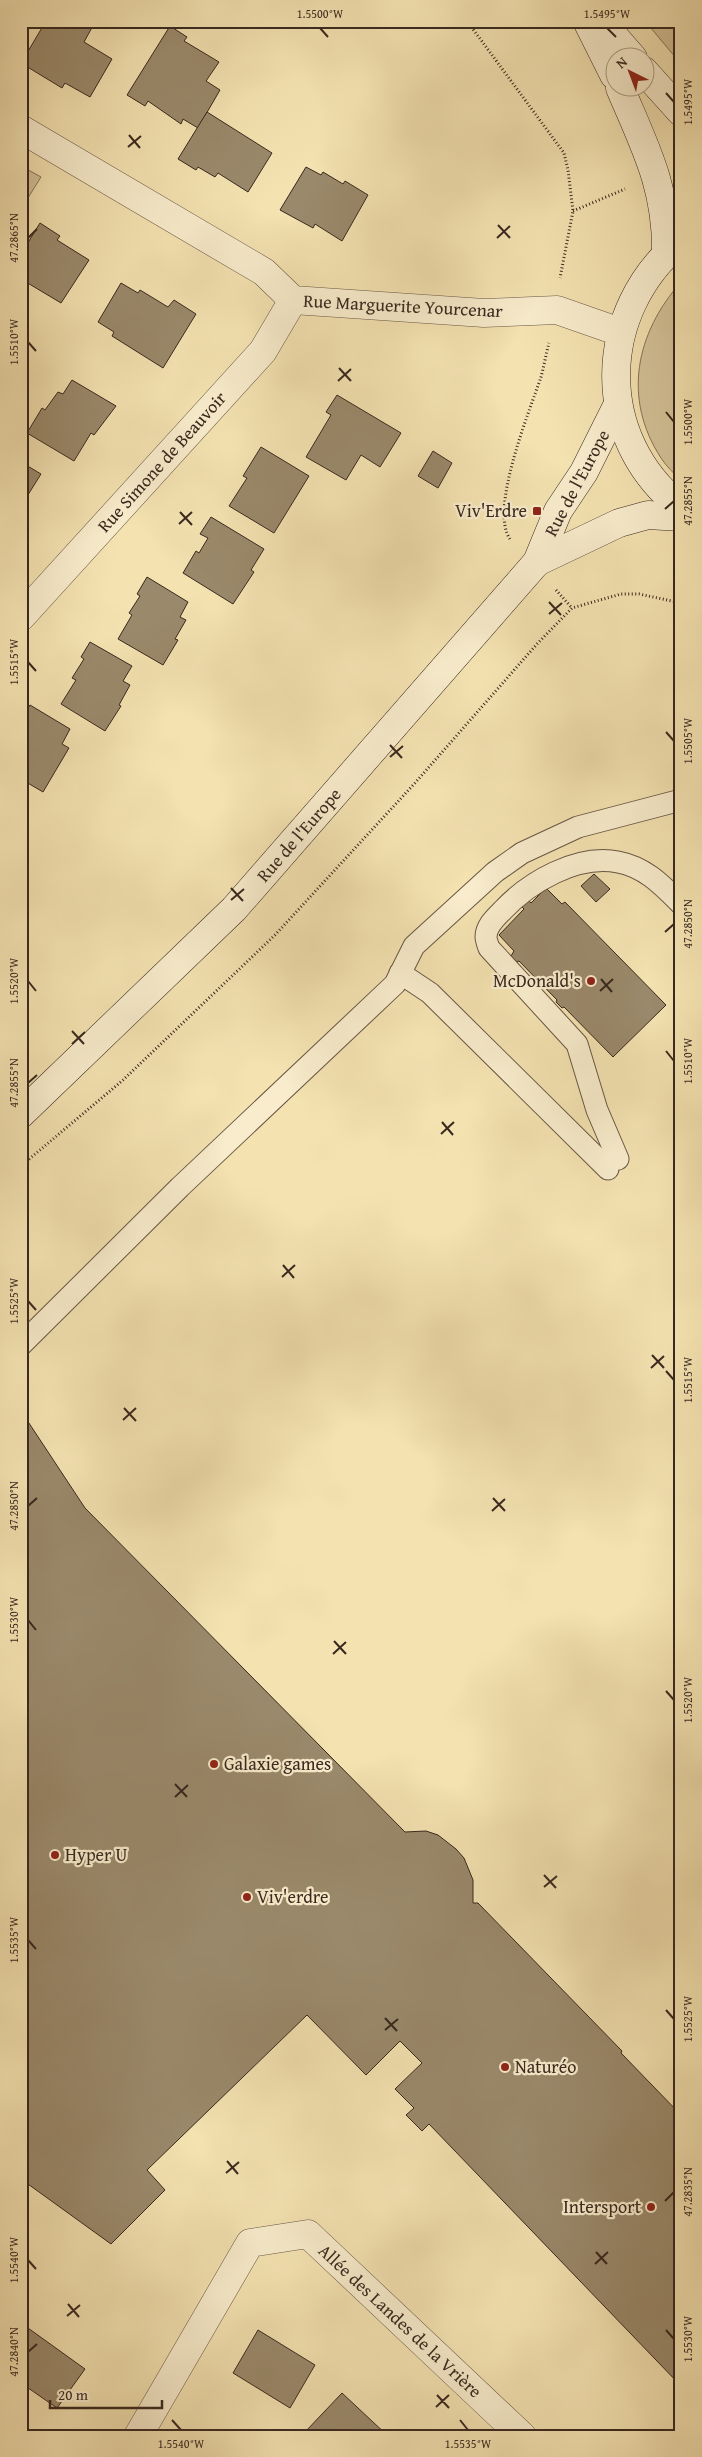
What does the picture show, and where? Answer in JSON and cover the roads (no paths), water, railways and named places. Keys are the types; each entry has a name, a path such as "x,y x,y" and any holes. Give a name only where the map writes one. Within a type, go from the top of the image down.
{"street":[{"path":"587,21 604,56"},
{"path":"601,21 624,48"},
{"path":"654,82 681,112"},
{"path":"624,98 656,175 666,224 673,247 646,277 631,303 620,332 615,368 618,404 627,438 644,469 666,496 681,507"},
{"name":"Rue Marguerite Yourcenar","path":"21,129 264,272 293,300 484,313 557,310 620,332"},
{"name":"Rue Simone de Beauvoir","path":"21,618 263,351 293,300"},
{"name":"Rue de l'Europe","path":"21,1114 234,910 537,562 558,511 584,472 618,404"},
{"name":"Rue de l'Europe","path":"537,562 619,523 648,515 681,516"},
{"name":"Allée des Landes de la Vrière","path":"138,2436 250,2243 308,2234 522,2436"}],"lane":[{"path":"21,1345 180,1187 395,984 414,946 495,872 522,852 578,827 681,800"},
{"path":"400,973 430,993 613,1164 577,1044 489,948 486,937 490,924 516,896 542,878 565,869 593,862 617,862 639,868 659,881 681,904"}],"place":[{"name":"Viv'Erdre","path":"537,511"},
{"name":"McDonald's","path":"591,981"},
{"name":"Galaxie games","path":"214,1764"},
{"name":"Hyper U","path":"55,1855"},
{"name":"Viv'erdre","path":"247,1897"},
{"name":"Naturéo","path":"505,2067"},
{"name":"Intersport","path":"651,2207"}]}
